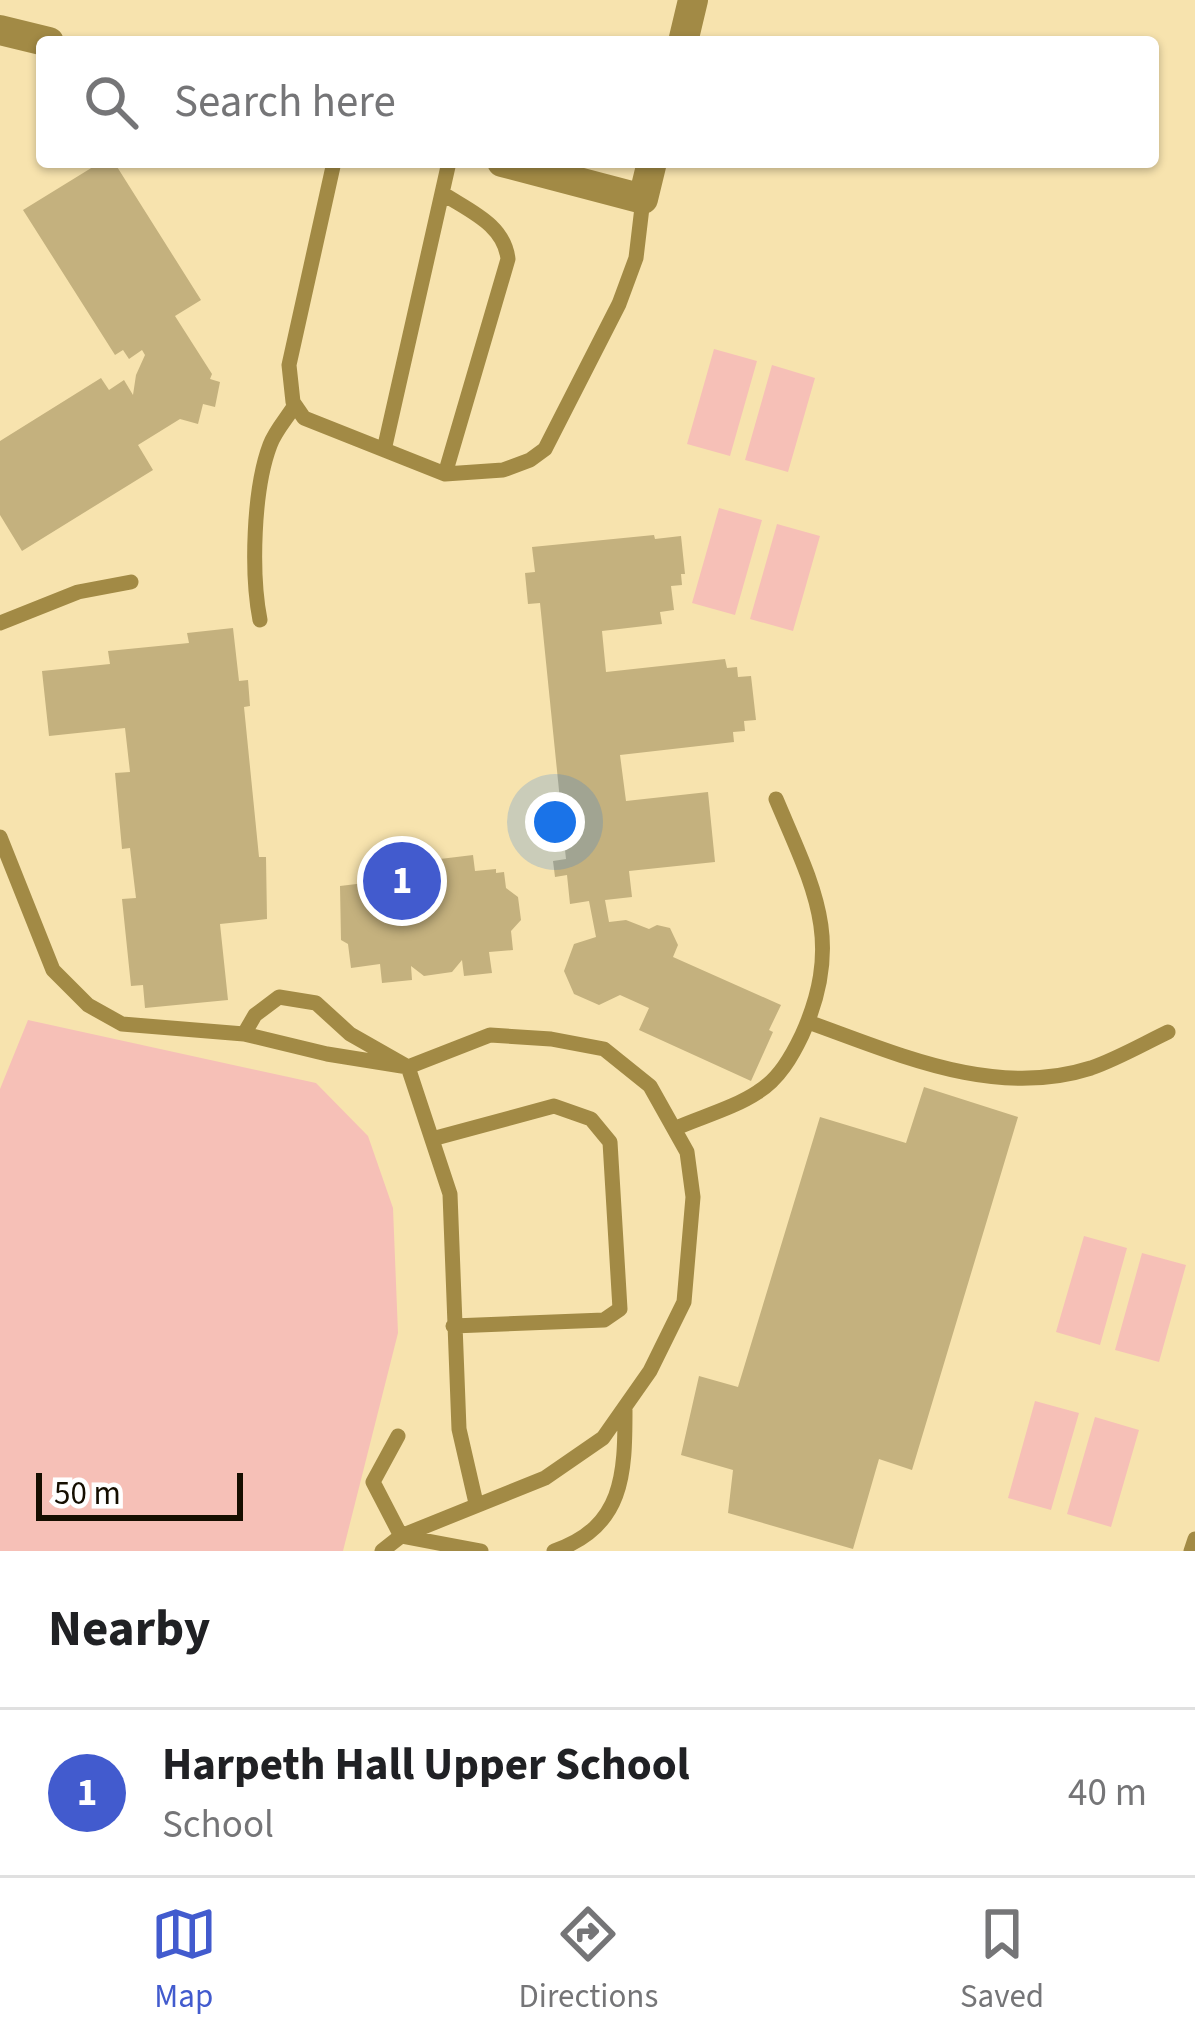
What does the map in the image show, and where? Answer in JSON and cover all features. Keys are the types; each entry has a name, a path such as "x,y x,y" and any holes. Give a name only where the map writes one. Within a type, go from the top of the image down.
{"street":[{"path":"684,36 693,0"},
{"path":"0,30 36,39"},
{"path":"525,168 643,199 651,168"}],"lane":[{"path":"333,168 289,365 288,384 295,405 304,418 446,474 503,470 545,449 631,277 643,199"},
{"path":"384,450 447,168"},
{"path":"442,193 499,230 508,259 446,474"},
{"path":"260,620 252,579 265,464 271,440 295,405"},
{"path":"0,623 78,592 131,582"},
{"path":"674,1129 760,1092 791,1059 820,996 825,940 814,890 776,799"},
{"path":"0,837 53,970 88,1006 122,1024 244,1034 408,1067 490,1035 604,1049 650,1086 687,1152 693,1197 684,1302 650,1371 603,1438 545,1478 401,1536 382,1551"},
{"path":"244,1034 255,1015 279,998 316,1003 350,1034 408,1067 450,1194 459,1429 476,1503"},
{"path":"808,1022 934,1067 1018,1080 1089,1068 1168,1032"},
{"path":"432,1139 554,1106 591,1119 610,1142 620,1309 604,1319 453,1326"},
{"path":"554,1551 575,1544 605,1519 625,1472 625,1407"},
{"path":"398,1436 373,1482 401,1536"},
{"path":"401,1536 481,1551"},
{"path":"1191,1551 1195,1539"}],"shaded area":[{"path":"714,349 757,361 730,456 687,444"},
{"path":"772,365 815,378 788,472 745,460"},
{"path":"719,508 762,520 735,615 692,603"},
{"path":"777,524 820,536 793,631 750,619"},
{"path":"28,1020 316,1083 368,1136 393,1208 398,1333 343,1551 0,1551 0,1089"},
{"path":"1084,1236 1127,1248 1100,1345 1056,1332"},
{"path":"1142,1253 1186,1265 1159,1362 1115,1350"},
{"path":"1035,1401 1079,1413 1051,1510 1008,1498"},
{"path":"1095,1417 1139,1430 1111,1527 1067,1514"}],"building":[{"path":"91,168 118,168 201,300 175,316 212,374 210,379 220,382 215,407 203,404 198,424 180,419 138,445 153,470 22,551 0,515 0,441 101,378 109,390 124,380 133,395 145,355 142,350 129,359 123,350 115,355 23,210"},
{"path":"654,535 655,539 681,536 685,574 681,574 682,585 671,586 674,610 660,612 662,624 602,631 606,672 725,659 727,668 737,667 738,677 751,676 756,720 744,721 745,731 733,732 734,742 620,755 626,801 708,792 715,862 629,871 632,897 605,900 609,922 626,920 649,929 657,925 670,928 678,945 673,957 781,1005 751,1081 639,1030 649,1008 620,995 599,1005 574,994 564,971 574,944 596,937 589,901 570,904 567,875 555,877 553,861 566,859 562,823 550,824 549,811 561,810 540,603 528,604 525,573 535,572 532,547"},
{"path":"233,628 239,681 248,680 250,706 244,707 259,857 266,857 267,919 220,924 228,1000 145,1008 143,985 131,986 122,899 136,898 130,848 122,849 115,773 130,772 125,728 49,736 42,671 110,664 108,651 189,643 187,633"},
{"path":"473,855 475,871 504,872 506,888 518,897 521,920 511,931 513,950 489,952 492,973 464,976 462,960 452,972 424,976 411,966 412,980 382,983 380,964 351,968 348,944 341,940 340,886 373,882 371,868 406,864 421,856"},
{"path":"924,1087 1018,1117 912,1470 879,1459 853,1549 728,1513 733,1470 681,1455 699,1376 738,1387 820,1117 906,1143"}],"place":[{"name":"Harpeth Hall Upper School","path":"402,881"}]}
